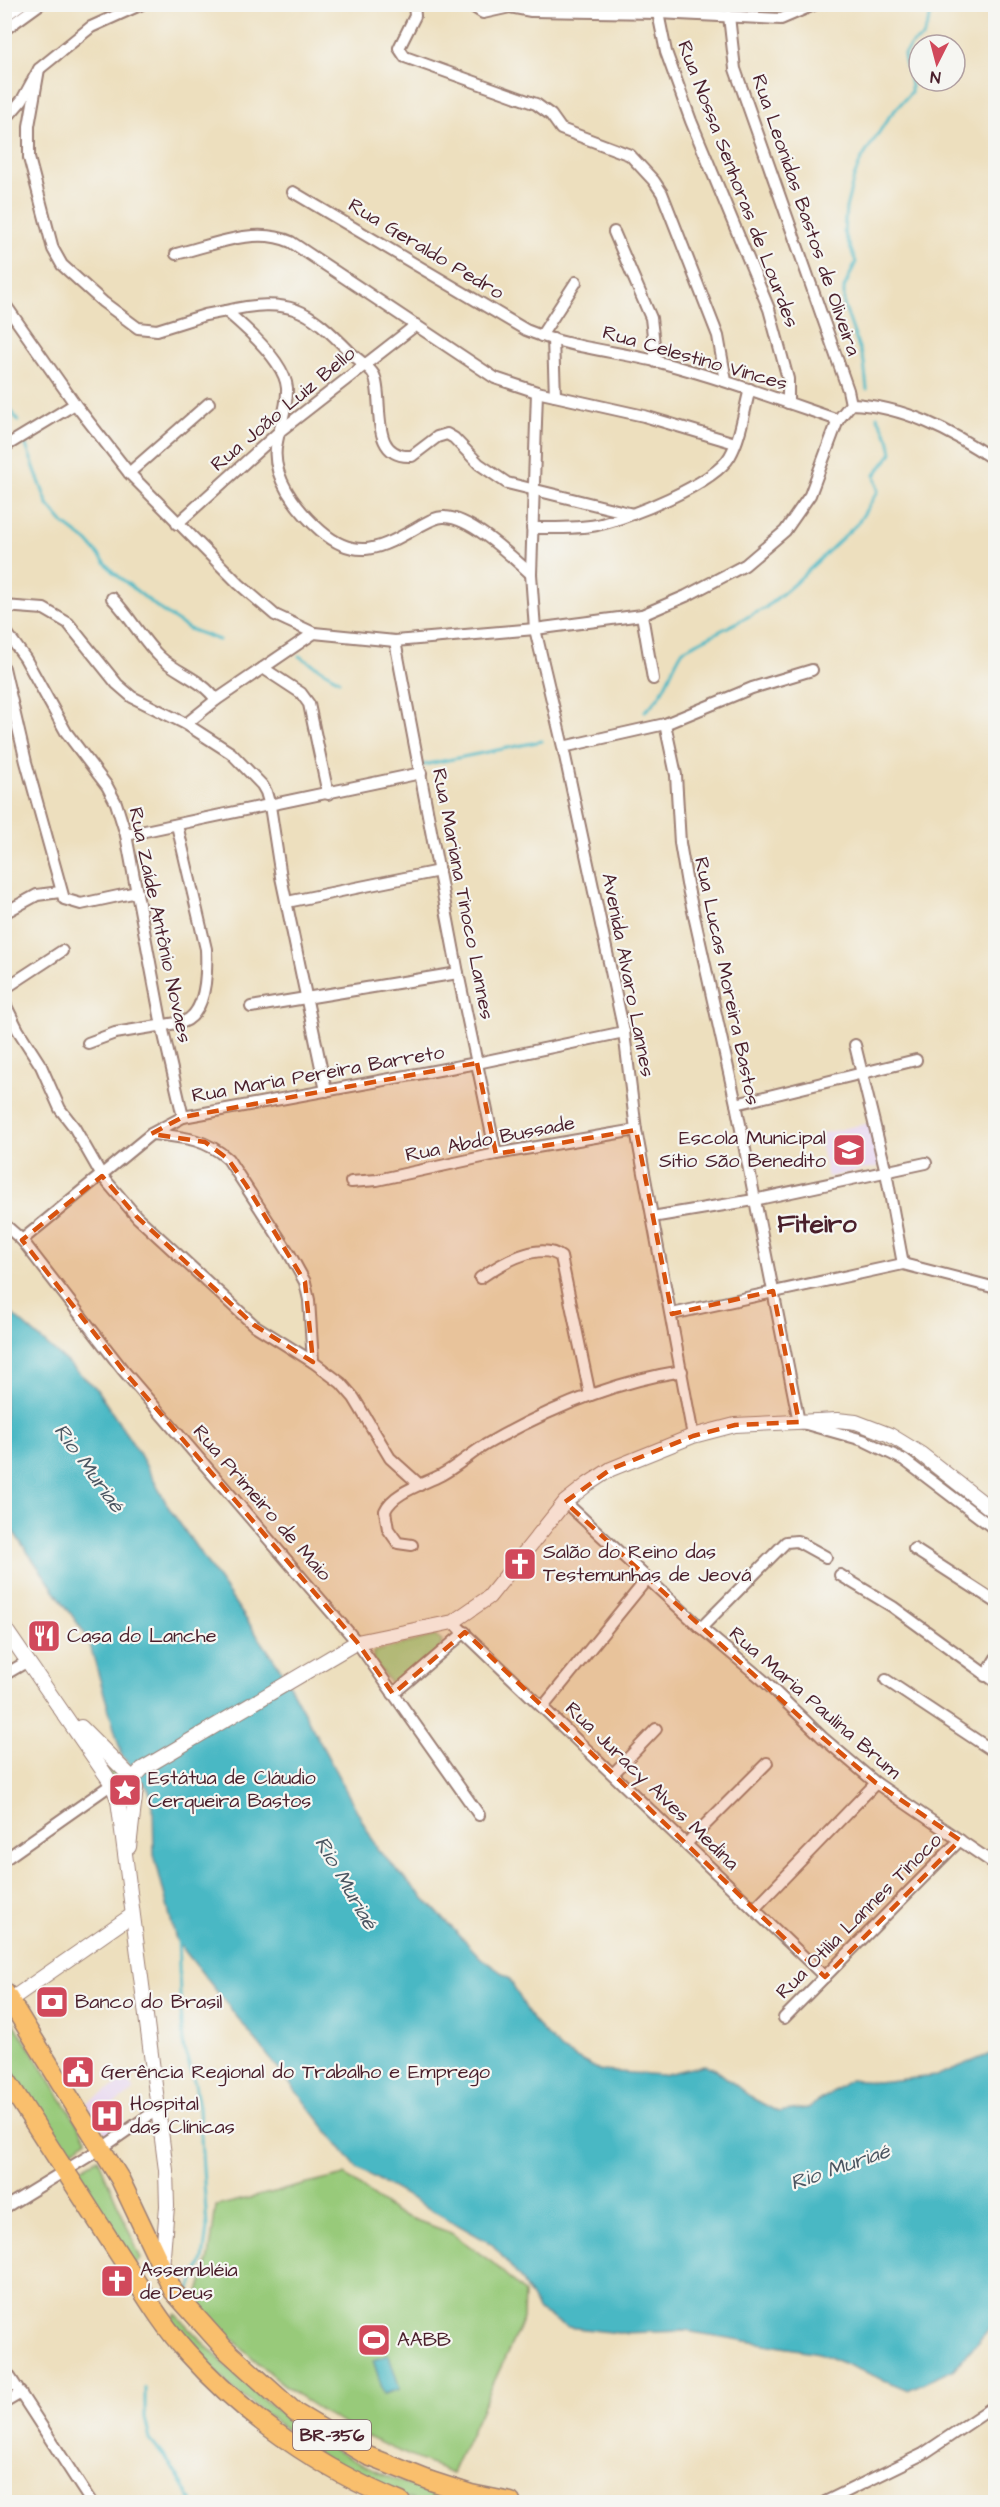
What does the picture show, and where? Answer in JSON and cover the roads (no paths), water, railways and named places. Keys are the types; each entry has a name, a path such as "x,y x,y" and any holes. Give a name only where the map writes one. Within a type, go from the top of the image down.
{"highway":[{"name":"BR-356","path":"7,1996 120,2179 162,2271 181,2302 224,2348 297,2413 338,2438 393,2467 471,2494 511,2502"},
{"name":"BR-356","path":"4,2076 157,2311 189,2354 230,2394 275,2431 317,2460 368,2489 401,2502"},
{"path":"157,2311 160,2301 166,2297 181,2302"}],"street":[{"path":"4,17 22,4"},
{"path":"4,30 40,4"},
{"path":"4,121 22,100 39,69 91,27 142,4"},
{"path":"414,4 415,16 399,51 410,59 536,104 551,115 561,129 630,155 643,168 662,193 704,299 718,336 726,381"},
{"path":"469,4 483,13 510,6 531,11 569,8 781,19 816,4"},
{"name":"Rua Nossa Senhoras de Lourdes","path":"658,13 666,52 692,121 770,309 788,379 788,403"},
{"name":"Rua Leonidas Bastos de Oliveira","path":"729,16 735,69 851,404"},
{"path":"39,69 29,126 28,158 53,249 62,265 128,322 138,328 157,330 205,315 269,304 297,308 337,339 373,372 380,432 394,450 412,456 437,437 447,434 495,477 507,483 633,514"},
{"name":"Rua Geraldo Pedro","path":"293,192 526,330 541,336"},
{"path":"614,232 651,318 656,362"},
{"path":"176,254 253,235 278,236 291,242 495,378 537,392 664,421 735,443"},
{"path":"541,336 576,282"},
{"path":"4,303 75,404 129,473 238,584 275,615 314,633 396,641 535,629 642,615 686,596 745,565 785,531 810,495 838,420 851,404 876,405 909,413 955,436 996,461"},
{"path":"225,311 249,331 284,376 287,388 275,461 280,477 306,516 342,546 369,549 380,548 443,516 462,521 473,528 531,574"},
{"name":"Rua João Luiz Bello","path":"177,524 280,431 362,364 416,325"},
{"name":"Rua Celestino Vinces","path":"541,336 656,362 726,381 838,420"},
{"path":"553,339 555,396"},
{"path":"532,528 577,528 612,521 688,489 706,478 730,456 750,389"},
{"name":"Avenida Alvaro Lannes","path":"537,392 531,574 535,629 563,747 624,1032 636,1130 693,1436"},
{"path":"129,473 209,403"},
{"path":"4,447 75,404"},
{"path":"112,598 133,621 158,655 201,686 216,700"},
{"path":"4,606 33,607 57,615 77,633 117,684 132,697 186,724 231,753 262,785 270,806 273,837 326,1091"},
{"path":"642,615 653,679"},
{"name":"Rua Zaíde Antônio Novaes","path":"4,629 26,658 66,732 107,786 116,803 126,835 162,1026 183,1117"},
{"path":"186,724 216,700 314,633"},
{"name":"Rua Mariana Tinoco Lannes","path":"396,641 458,973 495,1154"},
{"path":"4,668 23,753 60,892 64,899 81,904 137,892"},
{"path":"263,668 301,693 309,704 328,794"},
{"path":"563,747 665,724 752,688 812,670"},
{"name":"Rua Lucas Moreira Bastos","path":"665,724 676,775 680,843 687,884 736,1104 799,1422"},
{"path":"126,835 421,773"},
{"path":"88,1043 115,1034 183,1022 193,1016 201,999 207,964 202,932 177,825"},
{"path":"287,902 439,871"},
{"path":"4,913 37,895 60,892"},
{"path":"4,989 62,951"},
{"path":"250,1007 458,973"},
{"path":"4,1002 40,1066 60,1109 74,1127 102,1176 137,1218 254,1325 313,1362 341,1383 354,1398 390,1458 420,1485"},
{"name":"Rua Maria Pereira Barreto","path":"22,1240 152,1134 183,1117 477,1063 624,1032"},
{"path":"855,1045 886,1172 903,1264"},
{"path":"736,1104 916,1060"},
{"name":"Rua Abdo Bussade","path":"351,1182 377,1180 495,1154 636,1130"},
{"path":"152,1134 205,1142 228,1159 305,1282 309,1300 313,1362"},
{"path":"652,1217 754,1200 926,1163"},
{"name":"Rua Primeiro de Maio","path":"4,1224 22,1240 123,1370 357,1642 479,1815"},
{"path":"480,1278 510,1260 522,1256 548,1251 555,1252 561,1257 590,1395"},
{"path":"672,1314 903,1264 996,1288"},
{"path":"412,1545 398,1543 391,1536 385,1521 385,1511 393,1499 443,1474 511,1430 590,1395 627,1382 682,1371"},
{"path":"799,1422 863,1440 904,1460 996,1530"},
{"path":"138,1774 357,1642 453,1622 489,1597 565,1502 611,1469 693,1436 735,1425 856,1422 874,1427 921,1454 996,1513"},
{"name":"Rua Maria Paulina Brum","path":"565,1502 646,1579 762,1679 823,1738 876,1783 996,1864"},
{"path":"701,1628 786,1542 797,1540 826,1557"},
{"path":"914,1549 996,1602"},
{"path":"840,1575 893,1607 996,1682"},
{"path":"543,1707 646,1579"},
{"name":"Rua Juracy Alves Medina","path":"453,1622 825,1977"},
{"path":"4,1627 68,1716 112,1784 118,1800 166,2170 167,2206 162,2271"},
{"path":"393,1694 465,1632"},
{"path":"985,1676 996,1658"},
{"path":"4,1675 28,1661"},
{"path":"886,1680 996,1753"},
{"path":"68,1716 138,1774"},
{"path":"613,1774 656,1729"},
{"path":"687,1843 767,1762"},
{"path":"126,1867 138,1774"},
{"path":"754,1909 876,1783"},
{"path":"4,1860 112,1784"},
{"name":"Rua Otilia Lannes Tinoco","path":"784,2018 960,1840"},
{"path":"7,1996 132,1914"},
{"path":"4,2208 102,2148 158,2109"},
{"path":"4,2368 91,2502"},
{"path":"4,2403 21,2393"},
{"path":"825,2502 923,2454 996,2405"}],"water":[{"name":"Rio Muriaé","path":"4,1307 95,1387 139,1453 169,1508 280,1668 378,1850 481,1958 509,1978 533,2021 561,2050 601,2071 662,2075 704,2065 715,2069 752,2098 778,2112 808,2108 850,2080 877,2082 936,2076 995,2052 995,2322 953,2370 908,2390 819,2353 686,2331 618,2333 567,2327 539,2311 520,2278 492,2244 357,2168 176,1940 154,1854 153,1805 149,1790 122,1756 88,1638 5,1520"},
{"path":"389,2355 400,2389 384,2394 373,2360"}],"waterway":[{"path":"867,389 864,362 844,305 844,288 856,262 844,232 846,208 861,160 889,117 911,92 904,54 912,44 923,37 935,4"},
{"path":"4,399 18,421"},
{"path":"645,711 663,690 683,650 765,608 858,523 878,491 875,475 892,453 889,439 877,416"},
{"path":"24,440 48,505 64,524 88,542 113,572 162,611 189,629 219,640"},
{"path":"299,656 339,680"},
{"path":"423,765 542,741"},
{"path":"178,1937 181,2024 184,2049 195,2084 199,2108 207,2228 203,2260 186,2298"},
{"path":"145,2388 145,2418 150,2440 170,2464 193,2502"}],"place":[{"name":"Escola Municipal Sítio São Benedito","path":"849,1150"},
{"name":"Salão do Reino das Testemunhas de Jeová","path":"520,1564"},
{"name":"Casa do Lanche","path":"44,1636"},
{"name":"Estátua de Cláudio Cerqueira Bastos","path":"125,1790"},
{"name":"Banco do Brasil","path":"52,2002"},
{"name":"Gerência Regional do Trabalho e Emprego","path":"78,2072"},
{"name":"Hospital das Clínicas","path":"107,2116"},
{"name":"Assembléia de Deus","path":"117,2281"},
{"name":"AABB","path":"374,2340"}],"district":[{"name":"Fiteiro","path":"817,1224"}]}
